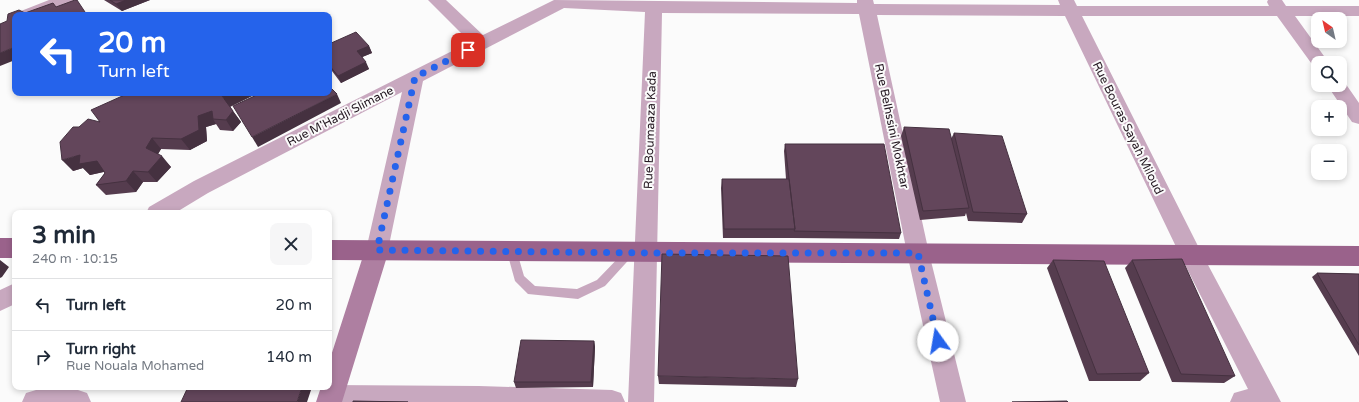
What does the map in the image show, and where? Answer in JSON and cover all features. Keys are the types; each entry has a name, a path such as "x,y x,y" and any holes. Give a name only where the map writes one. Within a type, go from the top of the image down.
{"main road":[{"path":"0,248 12,248"},
{"path":"332,250 638,253 1359,256"}],"street":[{"path":"35,12 65,0"},
{"path":"436,0 481,43"},
{"path":"564,1 654,8 866,4 1277,5 1359,10"},
{"name":"Rue M'Hadji Slimane","path":"162,210 201,187 564,1"},
{"name":"Rue Belhssini Mokhtar","path":"866,4 918,253 951,401"},
{"name":"Rue Bouras Sayah Miloud","path":"1068,5 1191,255 1260,401"},
{"path":"1277,5 1315,56"},
{"name":"Rue Boumaaza Kada","path":"641,402 638,253 654,8"},
{"path":"415,77 377,250 330,399 480,398 612,402"},
{"path":"1341,92 1359,117"},
{"path":"0,301 12,295"},
{"path":"35,402 46,399 78,402"}],"lane":[{"path":"512,252 519,278 532,291 578,294 601,283 638,253"}],"building":[{"path":"77,0 85,12 28,12 53,3 56,7"},
{"path":"110,0 126,0 116,4"},
{"path":"12,13 12,48 0,53 0,24 7,21 8,14"},
{"path":"356,32 369,46 357,51 366,62 338,76 332,69 332,43"},
{"path":"332,89 337,94 252,137 233,106 255,96 332,96"},
{"path":"122,96 222,96 233,111 226,120 213,119 212,111 198,116 199,130 181,139 152,138 146,148 162,156 148,172 133,171 126,181 96,185 105,173 97,161 79,164 80,155 62,160 60,142 73,127 79,127 88,119 100,122 91,110"},
{"path":"904,127 949,129 969,208 923,211"},
{"path":"954,133 1002,136 1027,214 973,212"},
{"path":"785,144 884,144 901,233 794,231 795,229"},
{"path":"722,179 789,179 795,229 724,229"},
{"path":"662,254 788,256 798,379 658,376"},
{"path":"1182,259 1235,376 1181,374 1132,260"},
{"path":"1053,260 1104,261 1149,373 1097,374"},
{"path":"1317,273 1359,274 1359,345"},
{"path":"521,340 594,341 591,382 514,382"},
{"path":"187,390 301,390 297,402 181,402"},
{"path":"353,401 408,402 353,402"},
{"path":"1067,401 1068,402 1012,402"}],"route":[{"path":"468,50 415,77 377,250 646,253 918,253 938,341"}]}
